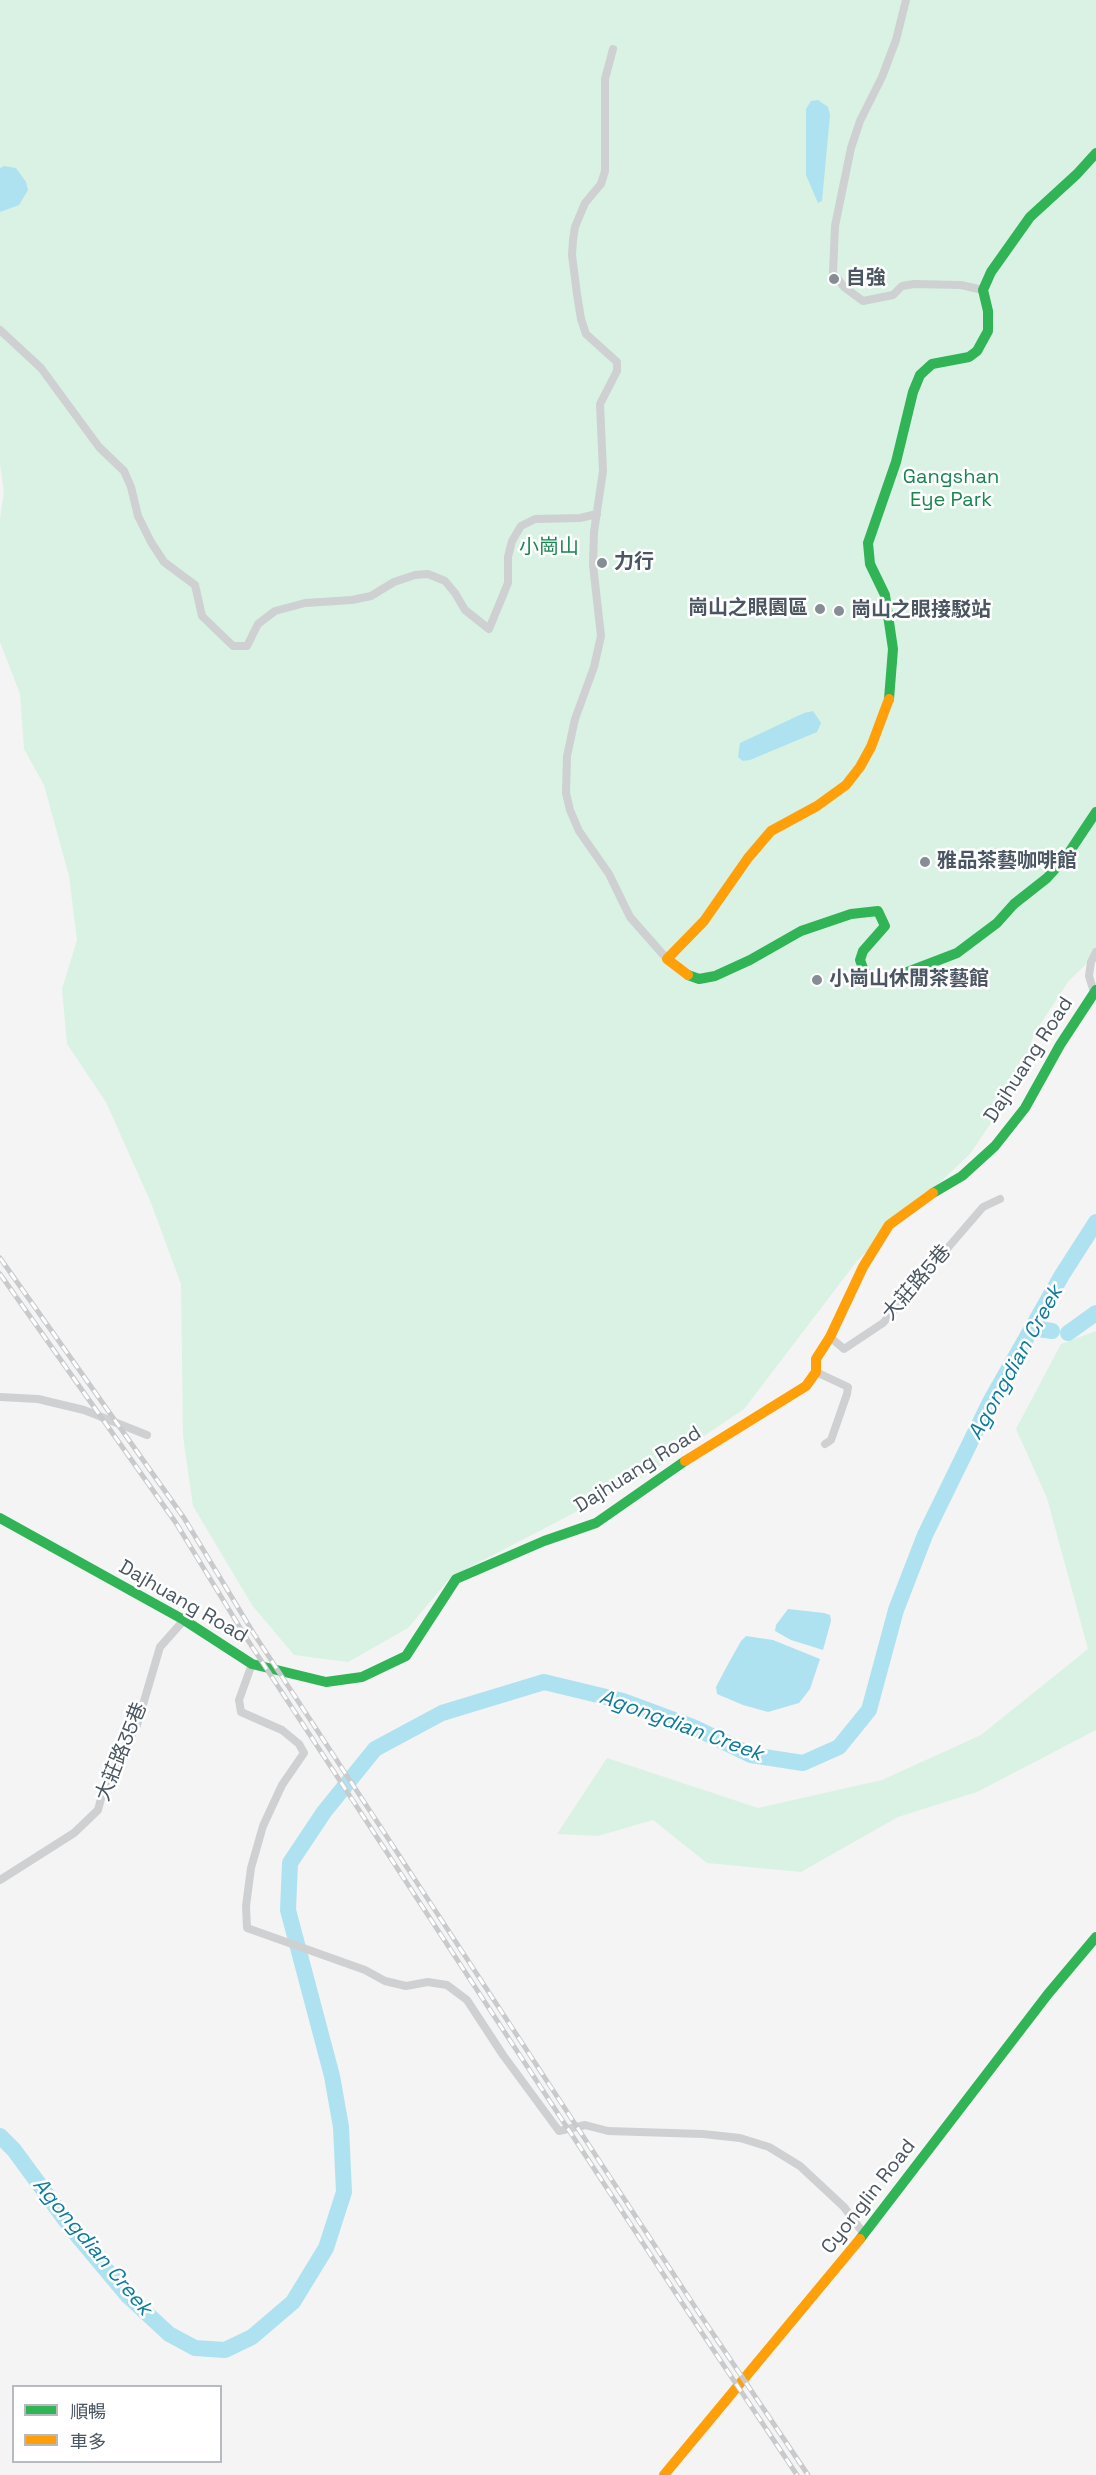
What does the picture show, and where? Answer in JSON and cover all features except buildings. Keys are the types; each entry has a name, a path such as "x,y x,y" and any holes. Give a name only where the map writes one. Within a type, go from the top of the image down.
{"street":[{"path":"906,0 896,40 882,77 860,121 851,148 836,225 833,273 844,287 863,301 892,295 902,286 914,284 961,285 983,290"},
{"path":"613,49 605,79 605,171 601,184 585,203 575,226 573,255 581,319 586,334 617,362 617,371 600,404 603,471 593,565 601,636 594,667 575,719 567,756 566,793 579,831 609,874 630,917 684,974 699,979 715,976 750,960 801,931 824,922 851,914 878,911 885,926 863,951 860,960 864,971 875,980 910,971 957,953 997,923 1014,904 1066,857 1096,812"},
{"path":"668,959 705,921 748,858 771,831 817,806 846,785 871,747 891,694 893,649 885,595 870,564 868,543 892,477 913,392 920,375 932,364 969,357 977,351 988,331 988,311 983,290 992,272 1020,228 1096,153"},
{"path":"0,330 41,368 99,447 124,471 131,487 138,516 152,542 168,566 195,585 202,615 233,646 247,646 258,624 275,611 305,603 352,600 371,596 415,574 428,574 445,581 465,610 489,629 508,583 508,557 512,541 521,526 535,519 580,518 597,514"},
{"path":"1095,991 1089,976 1091,962 1096,952"},
{"name":"Dajhuang Road","path":"0,1518 184,1620 252,1664 326,1682 362,1677 405,1656 456,1579 544,1541 596,1523 680,1464 806,1386 816,1372 816,1359 830,1337 864,1267 889,1225 919,1202 962,1176 995,1146 1024,1108 1060,1045 1095,991"},
{"name":"大莊路5巷","path":"830,1337 844,1349 883,1323 983,1207 1000,1199"},
{"path":"816,1372 848,1387 831,1440 825,1444"},
{"path":"0,1397 38,1399 84,1410 147,1435"},
{"name":"大莊路35巷","path":"0,1880 74,1833 99,1810 105,1784 137,1725 160,1647 184,1620"},
{"path":"252,1664 239,1700 241,1712 282,1730 299,1744 304,1753 282,1785 263,1826 251,1868 246,1906 248,1928 365,1970 385,1981 406,1986 428,1982 447,1985 467,2000 503,2055 559,2131 585,2125 608,2131 703,2134 740,2138 769,2147 800,2166 815,2179 844,2207 864,2234"},
{"name":"Cyonglin Road","path":"664,2475 864,2234 1041,2004 1096,1937"}],"green space":[{"name":"小崗山","path":"0,0 1096,0 1096,954 1068,982 1035,1032 1014,1089 970,1154 857,1261 744,1409 643,1477 451,1577 408,1628 348,1662 294,1655 252,1605 193,1506 183,1436 181,1284 151,1203 106,1102 67,1044 62,989 77,940 69,876 44,785 24,749 20,694 0,642 0,518 4,492 0,464"},
{"path":"1096,1331 1096,1730 977,1792 898,1817 801,1872 707,1863 653,1820 598,1836 557,1834 607,1758 758,1808 882,1780 981,1735 1088,1649 1047,1498 1016,1429 1061,1344"}],"water":[{"path":"818,100 828,107 830,115 822,201 818,203 806,175 806,109 811,101"},
{"path":"4,166 16,168 26,182 28,190 19,205 0,212 0,168"},
{"path":"813,711 821,723 817,732 750,760 743,761 738,757 740,743"},
{"path":"788,1609 830,1615 831,1621 823,1650 791,1640 775,1631 776,1625"},
{"path":"746,1636 773,1640 820,1659 810,1689 799,1703 768,1712 717,1694 716,1687"}],"waterway":[{"name":"Agongdian Creek","path":"0,2136 14,2150 72,2229 128,2296 169,2334 195,2348 225,2350 252,2337 293,2302 326,2248 344,2192 341,2127 332,2076 288,1910 290,1863 324,1812 375,1749 442,1713 544,1682 623,1701 693,1727 751,1755 803,1763 839,1747 869,1710 896,1610 925,1535 990,1402 1062,1275 1096,1222"},
{"path":"1068,1333 1096,1313"},
{"path":"1032,1328 1052,1331"}],"railway":[{"path":"0,1258 184,1518 254,1634 697,2310 808,2475"},
{"path":"0,1274 176,1523 247,1639 797,2475"}],"traffic: fast":[{"path":"889,699 893,649 885,595 870,564 868,543 896,462 913,392 920,375 932,364 969,357 977,351 988,331 988,311 983,290 991,272 1030,217 1077,174 1096,153"},
{"path":"688,975 699,979 715,976 750,960 801,931 851,914 878,911 885,926 863,951 860,960 864,971 875,980 910,971 957,953 997,923 1014,904 1047,878 1066,857 1096,812"},
{"path":"933,1193 962,1176 995,1146 1025,1108 1060,1045 1096,990"},
{"path":"0,1518 184,1620 252,1664 326,1682 362,1677 406,1656 456,1579 544,1541 596,1523 685,1461"},
{"path":"860,2239 1048,1994 1096,1937"}],"traffic: slow":[{"path":"688,975 667,959 704,921 748,858 771,831 817,806 846,785 860,767 871,747 889,699"},
{"path":"685,1461 806,1386 816,1372 816,1359 830,1337 863,1267 889,1225 933,1193"},
{"path":"664,2475 860,2239"}],"place":[{"name":"自強","path":"834,279"},
{"name":"力行","path":"602,563"},
{"name":"崗山之眼園區","path":"820,609"},
{"name":"崗山之眼接駁站","path":"839,611"},
{"name":"雅品茶藝咖啡館","path":"925,862"},
{"name":"小崗山休閒茶藝館","path":"817,980"}],"park label":[{"name":"Gangshan Eye Park","path":"951,490"}]}
